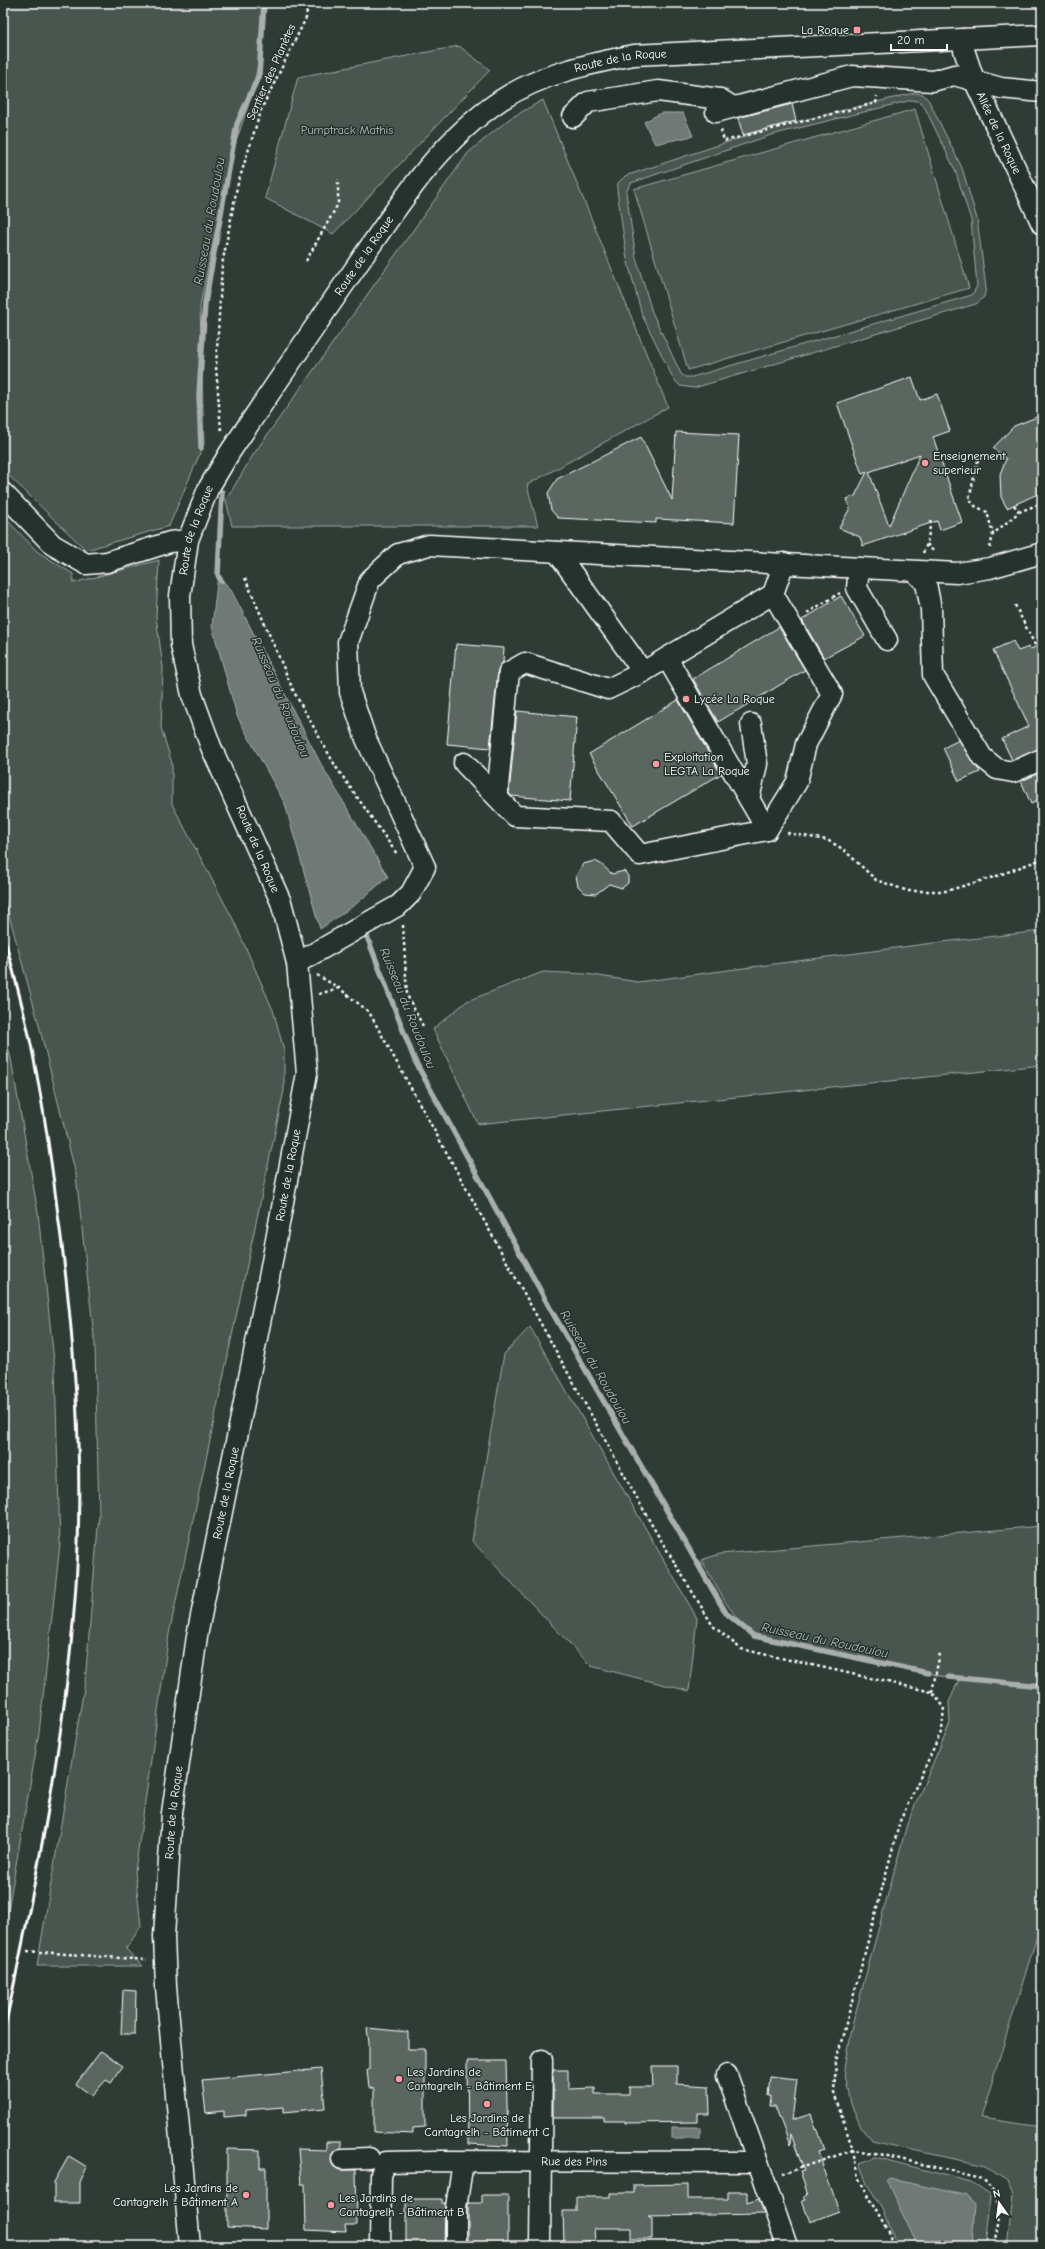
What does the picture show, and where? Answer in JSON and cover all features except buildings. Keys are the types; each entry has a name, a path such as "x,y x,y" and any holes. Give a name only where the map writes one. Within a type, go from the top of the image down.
{"street":[{"name":"Route de la Roque","path":"190,2246 165,1961 164,1936 172,1813 197,1636 267,1291 307,1073 297,963 281,902 212,747 192,695 180,638 180,596 188,540 208,489 230,452 416,180 463,128 502,100 543,78 587,64 634,56 1042,35"},
{"name":"Allée de la Roque","path":"963,39 964,50 974,80 1042,224"},
{"path":"573,117 588,102 658,91 720,99 724,110 852,76 933,81 954,75 1001,88 1042,92"},
{"path":"3,493 53,545 86,564 107,562 170,542 188,540"},
{"path":"297,963 399,905 411,893 425,868 366,739 350,692 348,642 370,580 398,554 429,546 957,573 990,568 1042,553"},
{"path":"557,552 643,672"},
{"path":"497,797 509,672 525,663 608,689 643,672 773,594 784,564"},
{"path":"859,569 857,588 887,640"},
{"path":"915,572 926,583 930,609 932,675 982,757 997,769 1014,772 1042,760"},
{"path":"464,763 515,816 611,821 640,855 767,830 797,782 806,744 832,694 773,594"},
{"path":"667,658 767,830"},
{"path":"749,799 757,764 751,724"},
{"path":"540,2246 542,2060"},
{"path":"727,2075 788,2246"},
{"path":"342,2159 370,2158"},
{"name":"Rue des Pins","path":"380,2246 381,2174 386,2162 541,2162 761,2171"},
{"path":"456,2246 456,2207 463,2162"}],"path":[{"name":"Sentier des Planètes","path":"222,437 216,367 222,265 237,187 261,110 306,18 308,3"},
{"path":"724,110 724,142 876,103 877,92"},
{"path":"306,260 338,204 338,179"},
{"path":"978,460 969,499 975,506 987,512 993,534 989,552 990,568"},
{"path":"993,534 1019,512 1042,503"},
{"path":"1014,505 1019,512"},
{"path":"915,572 927,544 931,521"},
{"path":"245,578 294,692 328,754 398,857"},
{"path":"803,615 840,593"},
{"path":"1015,605 1036,647"},
{"path":"767,830 827,840 843,849 876,880 908,891 946,891 994,877 1042,859"},
{"path":"399,905 403,922 407,995 423,1026"},
{"path":"339,988 369,1012 653,1527 713,1626 741,1649 932,1692 944,1707 942,1730 900,1821 836,2061 834,2093 853,2150 858,2177 889,2232 892,2246"},
{"path":"932,1692 940,1653"},
{"path":"3,1945 7,1946"},
{"path":"27,1951 165,1961"},
{"path":"761,2171 853,2150 874,2152 982,2178 995,2192 999,2211 993,2246"}],"green space":[{"path":"3,3 261,3 264,36 251,97 230,160 200,306 204,444 169,526 86,550 3,470"},
{"name":"Pumptrack Mathis","path":"459,46 490,70 333,234 265,198 298,77"},
{"path":"914,93 923,94 929,101 962,168 977,219 986,288 984,297 976,304 694,388 680,386 673,378 642,315 627,259 617,190 618,183 625,176 770,128","holes":["912,100 921,102 955,170 971,220 977,286 972,295 692,377 685,377 681,374 652,312 636,258 626,192 631,183 771,135"]},
{"path":"543,100 668,407 527,485 538,526 232,526 226,500 253,455 468,153 509,119"},
{"path":"915,109 969,288 688,370 634,189"},
{"path":"3,516 38,552 73,574 73,583 159,560 156,616 163,668 161,728 172,763 172,804 234,921 273,1010 284,1050 284,1090 169,1634 135,1871 141,1926 126,1949 142,1966 37,1966 85,1682 99,1515 95,1345 76,1175 39,1025 3,893"},
{"path":"1042,931 1042,1065 478,1124 433,1029 467,1001 543,972 586,974 638,982 933,943"},
{"path":"3,1026 11,1059 38,1213 55,1370 60,1544 39,1733 3,1939"},
{"path":"530,1327 697,1618 689,1691 591,1666 472,1541 504,1354"},
{"path":"1042,1526 1042,1920 981,2118 1042,2127 1042,2246 1007,2246 1013,2194 1006,2179 986,2166 871,2141 861,2127 851,2104 844,2069 850,2033 907,1824 950,1723 949,1702 959,1680 749,1635 726,1603 701,1560 720,1554"},
{"path":"875,2157 971,2182 991,2196 985,2246 897,2246 883,2209 867,2184 859,2163"}],"water":[{"path":"661,113 683,113 693,136 655,144 644,122"},
{"path":"218,575 231,590 322,766 388,877 356,904 320,929 285,804 237,716 212,626"},
{"path":"672,2127 700,2127 700,2138 672,2138"},
{"path":"890,2179 965,2195 975,2205 972,2246 918,2246 887,2182"}],"waterway":[{"name":"Ruisseau du Roudoulou","path":"201,448 199,395 205,303 237,124 259,75 264,3"},
{"name":"Ruisseau du Roudoulou","path":"221,581 218,575 222,492"},
{"name":"Ruisseau du Roudoulou","path":"366,934 415,1061 551,1310 726,1613 754,1636 928,1673"},
{"name":"Ruisseau du Roudoulou","path":"948,1677 1042,1686"}],"railway":[{"path":"3,932 29,1035 45,1121 54,1186 69,1304 73,1353 79,1501 75,1599 70,1654 56,1764 37,1873 3,2036"}],"place":[{"name":"La Roque","path":"857,30"},
{"name":"Enseignement superieur","path":"925,463"},
{"name":"Lycée La Roque","path":"686,699"},
{"name":"Exploitation LEGTA La Roque","path":"656,764"},
{"name":"Les Jardins de Cantagrelh - Bâtiment E","path":"399,2079"},
{"name":"Les Jardins de Cantagrelh - Bâtiment C","path":"487,2104"},
{"name":"Les Jardins de Cantagrelh - Bâtiment A","path":"246,2195"},
{"name":"Les Jardins de Cantagrelh - Bâtiment B","path":"331,2205"}]}
